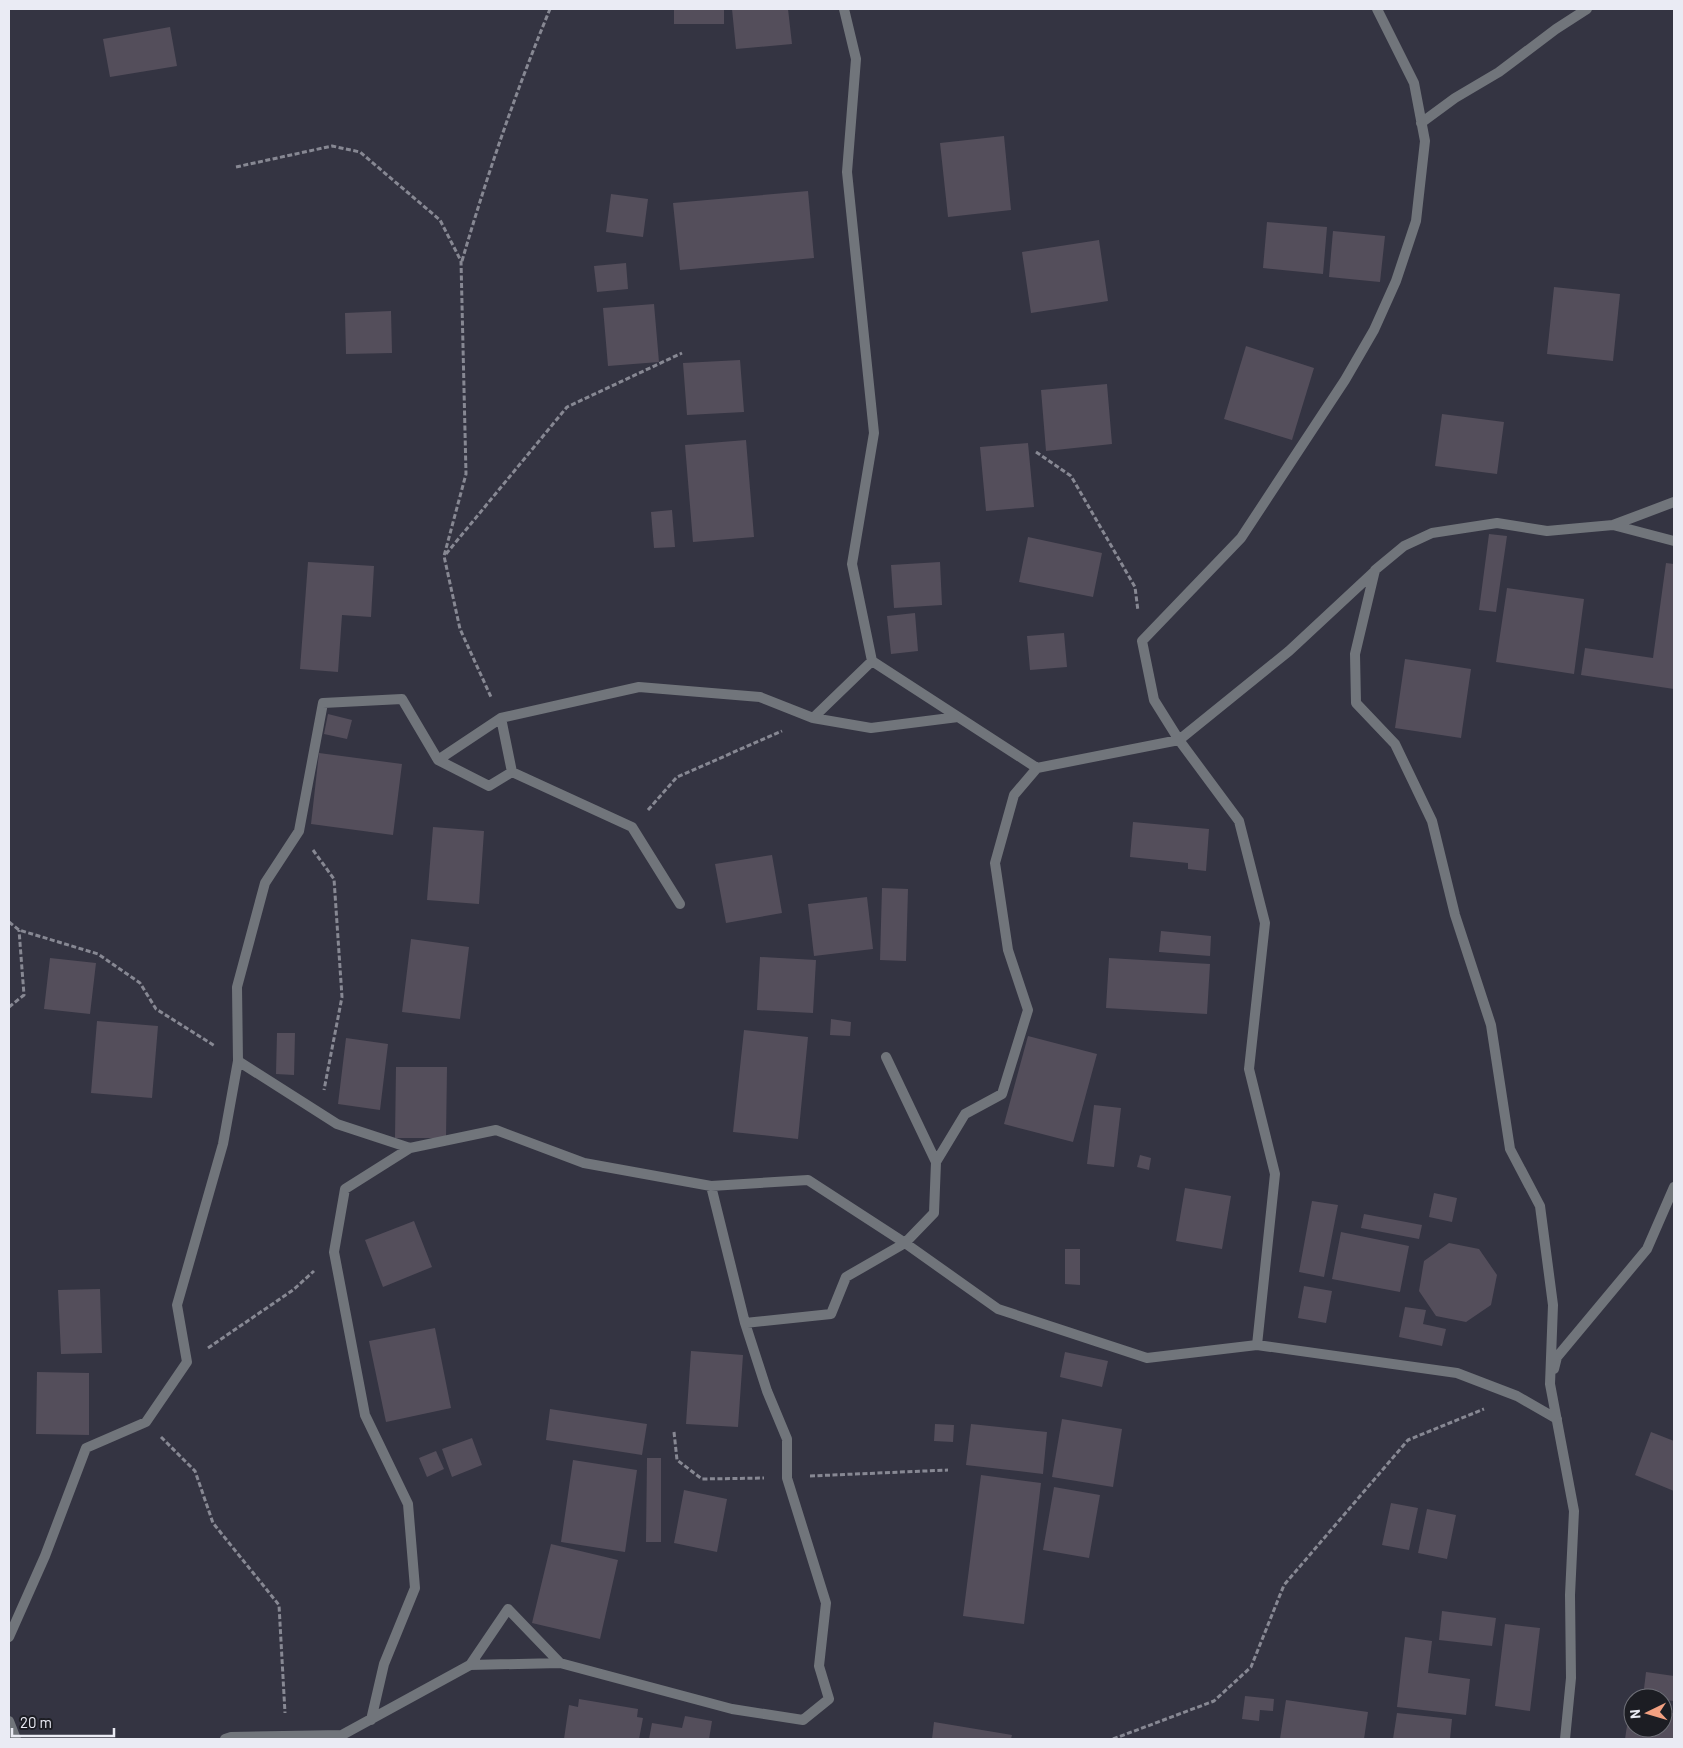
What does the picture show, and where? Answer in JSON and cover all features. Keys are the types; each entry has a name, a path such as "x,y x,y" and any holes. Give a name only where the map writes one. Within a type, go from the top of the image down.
{"street":[{"path":"844,9 856,59 847,172 874,434 852,564 872,661 1037,768"},
{"path":"1257,1345 1275,1174 1249,1069 1264,923 1239,820 1179,740 1154,700 1142,641 1241,538 1344,380 1374,330 1396,281 1416,221 1425,141 1414,83 1377,9"},
{"path":"1422,123 1455,98 1499,72 1556,29 1587,9"},
{"path":"936,1162 965,1114 1002,1094 1028,1010 1008,950 995,863 1014,795 1037,768 1179,740 1289,651 1404,546 1432,533 1497,523 1547,531 1613,525 1674,502"},
{"path":"1613,525 1674,541"},
{"path":"1376,570 1355,654 1356,703 1395,744 1432,821 1455,915 1491,1025 1510,1149 1540,1206 1553,1305 1550,1384 1574,1511 1570,1596 1571,1678 1565,1739"},
{"path":"813,718 872,661"},
{"path":"438,760 501,718 639,687 760,697 813,718 871,728 958,717"},
{"path":"9,1637 45,1556 86,1448 146,1422 187,1362 176,1305 222,1144 238,1062 237,987 265,884 299,832 323,703 402,699 438,760 490,786 512,772"},
{"path":"501,718 512,772"},
{"path":"512,772 632,828 680,904"},
{"path":"745,1323 831,1314 846,1277 905,1242 934,1213 936,1162 886,1057"},
{"path":"238,1062 337,1124 410,1148"},
{"path":"371,1720 384,1664 415,1588 408,1504 365,1415 334,1252 345,1190 410,1148 496,1130 584,1163 711,1186 808,1180 905,1242 998,1308 1146,1358 1257,1345 1457,1373 1517,1396 1557,1419"},
{"path":"470,1665 560,1663 732,1709 803,1720 830,1699 818,1666 826,1603 787,1478 787,1439 767,1391 745,1323 711,1186"},
{"path":"1550,1384 1558,1357 1647,1250 1674,1187"},
{"path":"225,1739 232,1737 342,1735 470,1665 508,1608 560,1663"},
{"path":"9,1721 16,1739"}],"path":[{"path":"501,718 460,629 444,556 466,474 461,262 489,171 531,54 550,9"},
{"path":"236,167 332,146 360,152 440,220 461,262"},
{"path":"444,556 567,407 682,353"},
{"path":"1036,452 1071,476 1135,587 1142,641"},
{"path":"632,828 677,777 813,718"},
{"path":"299,832 334,879 342,997 320,1113"},
{"path":"9,922 19,930 98,954 140,983 156,1009 238,1062"},
{"path":"9,1007 24,995 19,930"},
{"path":"187,1362 293,1290 334,1252"},
{"path":"1113,1739 1214,1701 1251,1667 1284,1585 1408,1440 1517,1396"},
{"path":"146,1422 195,1471 213,1523 279,1605 286,1736"}],"building":[{"path":"674,9 724,9 724,24 674,24"},
{"path":"732,9 788,9 792,44 736,49"},
{"path":"170,27 177,66 110,77 103,39"},
{"path":"1004,136 1011,210 948,217 940,143"},
{"path":"808,191 814,258 680,270 673,203"},
{"path":"611,194 648,199 643,237 606,232"},
{"path":"1267,222 1327,227 1323,274 1263,268"},
{"path":"1333,231 1385,236 1380,282 1329,277"},
{"path":"1099,240 1108,301 1031,313 1022,252"},
{"path":"626,263 628,289 597,292 594,266"},
{"path":"1554,287 1620,294 1613,361 1547,354"},
{"path":"654,304 659,362 608,366 603,308"},
{"path":"391,311 392,353 346,354 345,313"},
{"path":"1246,346 1314,368 1292,440 1224,419"},
{"path":"740,360 744,412 687,415 683,363"},
{"path":"1107,384 1112,444 1046,451 1041,390"},
{"path":"1442,414 1504,422 1497,474 1435,466"},
{"path":"746,440 754,537 693,542 685,445"},
{"path":"1028,443 1034,507 986,511 980,447"},
{"path":"672,510 675,547 654,548 651,512"},
{"path":"1489,534 1507,536 1496,612 1479,610"},
{"path":"1028,537 1102,553 1093,597 1019,582"},
{"path":"308,562 374,566 371,617 342,615 338,672 300,669"},
{"path":"940,562 942,605 894,608 891,565"},
{"path":"1666,563 1674,564 1674,689 1581,675 1585,648 1653,658"},
{"path":"1507,588 1584,599 1574,674 1496,662"},
{"path":"915,613 918,651 891,654 887,616"},
{"path":"1064,633 1067,667 1030,670 1027,636"},
{"path":"1405,659 1471,669 1461,738 1395,728"},
{"path":"328,714 352,720 347,739 324,734"},
{"path":"319,753 402,764 393,835 311,824"},
{"path":"1133,822 1209,829 1206,871 1188,869 1188,863 1130,857"},
{"path":"433,827 484,831 479,904 427,900"},
{"path":"772,855 782,913 726,923 715,864"},
{"path":"882,888 908,889 906,961 880,960"},
{"path":"867,897 873,949 814,956 808,904"},
{"path":"1161,931 1211,936 1210,956 1159,952"},
{"path":"411,939 469,947 460,1019 402,1012"},
{"path":"760,957 816,960 813,1013 757,1010"},
{"path":"50,958 96,963 90,1014 44,1009"},
{"path":"1109,958 1210,964 1207,1014 1106,1008"},
{"path":"831,1019 851,1022 850,1036 830,1035"},
{"path":"97,1021 158,1026 152,1098 91,1093"},
{"path":"744,1030 808,1037 798,1139 733,1132"},
{"path":"277,1033 295,1033 294,1075 276,1074"},
{"path":"1028,1036 1097,1054 1073,1142 1004,1124"},
{"path":"346,1038 388,1044 380,1110 338,1104"},
{"path":"396,1067 447,1067 446,1138 395,1138"},
{"path":"1094,1105 1121,1108 1114,1167 1087,1164"},
{"path":"1140,1155 1151,1158 1149,1170 1137,1167"},
{"path":"1185,1188 1231,1196 1222,1249 1176,1241"},
{"path":"1434,1193 1457,1198 1452,1222 1429,1217"},
{"path":"1312,1201 1338,1205 1324,1277 1299,1272"},
{"path":"1364,1214 1422,1225 1419,1239 1361,1228"},
{"path":"414,1221 432,1267 383,1287 365,1240"},
{"path":"1341,1232 1409,1246 1400,1292 1332,1279"},
{"path":"1449,1243 1479,1249 1497,1275 1491,1305 1466,1322 1436,1316 1419,1291 1424,1261"},
{"path":"1065,1249 1080,1249 1080,1285 1065,1284"},
{"path":"1304,1286 1332,1291 1326,1323 1298,1318"},
{"path":"100,1289 102,1353 61,1354 58,1290"},
{"path":"1405,1307 1426,1310 1423,1324 1446,1329 1442,1346 1399,1337"},
{"path":"435,1328 451,1408 386,1422 369,1341"},
{"path":"691,1351 743,1355 738,1427 686,1424"},
{"path":"1065,1352 1108,1361 1102,1387 1060,1377"},
{"path":"37,1372 89,1373 89,1435 36,1434"},
{"path":"550,1409 647,1424 642,1455 546,1440"},
{"path":"1062,1419 1122,1429 1113,1487 1052,1477"},
{"path":"935,1424 954,1425 953,1442 934,1441"},
{"path":"971,1424 1047,1432 1043,1474 966,1465"},
{"path":"1651,1432 1674,1441 1674,1491 1635,1475"},
{"path":"472,1438 482,1465 452,1477 442,1449"},
{"path":"436,1451 444,1469 427,1477 419,1458"},
{"path":"647,1458 661,1458 661,1542 646,1542"},
{"path":"573,1460 637,1470 625,1552 561,1542"},
{"path":"981,1475 1041,1483 1024,1624 963,1616"},
{"path":"1054,1487 1100,1495 1089,1558 1043,1550"},
{"path":"684,1490 727,1499 717,1552 674,1543"},
{"path":"1391,1503 1418,1508 1409,1550 1382,1545"},
{"path":"1427,1509 1456,1515 1447,1559 1418,1553"},
{"path":"551,1544 618,1560 600,1639 532,1623"},
{"path":"1442,1611 1496,1618 1492,1646 1439,1640"},
{"path":"1505,1624 1540,1628 1530,1711 1495,1706"},
{"path":"1405,1637 1432,1641 1428,1673 1470,1679 1466,1715 1397,1707"},
{"path":"1646,1672 1674,1676 1674,1701 1673,1688 1644,1688"},
{"path":"1245,1696 1274,1699 1273,1711 1260,1710 1259,1721 1242,1719"},
{"path":"579,1699 638,1709 637,1717 643,1718 639,1739 564,1739 569,1705 578,1707"},
{"path":"1286,1700 1368,1712 1364,1739 1280,1739"},
{"path":"1397,1713 1452,1719 1450,1739 1393,1739"},
{"path":"1674,1713 1674,1739 1625,1739 1673,1738"},
{"path":"685,1716 712,1721 709,1739 649,1739 652,1723 682,1728"},
{"path":"934,1722 1012,1735 1011,1739 932,1739"}]}
